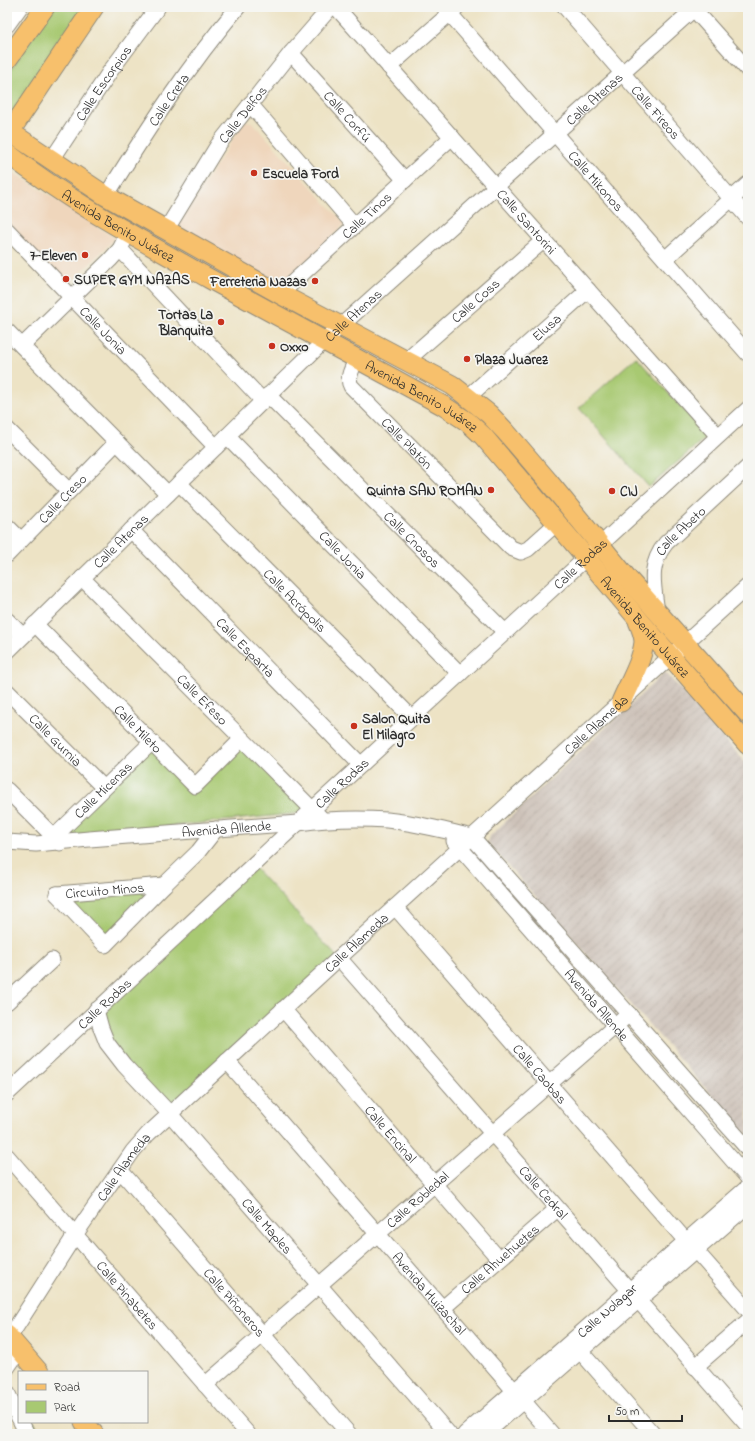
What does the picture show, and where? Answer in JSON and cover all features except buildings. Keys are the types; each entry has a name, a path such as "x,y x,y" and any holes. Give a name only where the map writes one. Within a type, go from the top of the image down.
{"main road":[{"path":"7,60 45,7"},
{"path":"8,133 94,7"},
{"name":"Avenida Benito Juárez","path":"8,133 106,196 280,294 452,385 489,414 506,432 593,551 638,619 748,745"},
{"name":"Avenida Benito Juárez","path":"7,153 69,196 124,241 324,341 442,405 468,422 483,436 556,523 593,551 657,613 748,714"},
{"path":"622,702 644,642 643,632 638,619"},
{"path":"8,1337 38,1371"},
{"path":"85,1423 94,1434"}],"street":[{"path":"7,25 20,7"},
{"name":"Calle Escorpios","path":"51,160 111,70 158,7"},
{"name":"Calle Creta","path":"106,196 147,130 184,75 238,7"},
{"name":"Calle Delfos","path":"166,230 218,145 290,53 331,7"},
{"name":"Calle Santorini","path":"336,7 718,436"},
{"name":"Calle Fireos","path":"565,7 748,218"},
{"path":"694,8 748,70"},
{"name":"Calle Atenas","path":"7,652 324,341 694,8"},
{"path":"389,67 450,9"},
{"name":"Calle Mikonos","path":"450,9 555,133 748,354"},
{"name":"Calle Corfú","path":"290,53 405,180"},
{"path":"250,104 355,226"},
{"name":"Calle Tinos","path":"280,294 452,137"},
{"path":"665,259 748,184"},
{"name":"Calle Jonia","path":"7,230 72,297 460,674"},
{"name":"Calle Coss","path":"406,361 544,240"},
{"path":"22,346 72,297 124,241"},
{"name":"Calle Cnosos","path":"124,241 266,398 505,632"},
{"name":"Elusa","path":"468,397 588,290"},
{"path":"7,331 168,494"},
{"name":"Calle Platón","path":"356,359 349,377 349,383 351,386 511,548 521,552 528,550 556,523"},
{"name":"Calle Rodas","path":"7,1094 313,809 748,409"},
{"path":"7,429 69,491"},
{"name":"Calle Creso","path":"7,555 117,442"},
{"name":"Calle Abeto","path":"657,613 653,570 659,552 666,543 748,467"},
{"name":"Calle Acrópolis","path":"179,483 412,718"},
{"path":"7,526 21,540"},
{"name":"Calle Esparta","path":"131,530 362,765"},
{"name":"Calle Efeso","path":"82,578 324,820"},
{"name":"Calle Alameda","path":"8,1337 75,1235 133,1151 148,1134 283,1009 748,586"},
{"path":"7,620 23,636"},
{"name":"Calle Mileto","path":"35,624 196,786 242,739"},
{"name":"Calle Gurnia","path":"7,691 104,788"},
{"name":"Calle Micenas","path":"57,840 104,788 152,742"},
{"path":"7,790 57,840"},
{"name":"Avenida Allende","path":"7,842 36,844 57,840 298,824 324,820 387,820 446,830 472,837 748,1149"},
{"name":"Circuito Minos","path":"164,885 57,894 105,945 198,852 216,829"},
{"name":"Avenida Allende","path":"446,830 460,848 748,1178"},
{"name":"Calle Caobas","path":"395,907 748,1310"},
{"name":"Calle Cedral","path":"339,958 748,1426"},
{"path":"7,1002 52,960"},
{"name":"Calle Encinal","path":"283,1009 499,1259"},
{"name":"Calle Maples","path":"96,1010 107,1043 124,1065 170,1114 449,1434"},
{"name":"Calle Robledal","path":"205,1385 629,1014"},
{"name":"Avenida Huizachal","path":"227,1061 552,1434"},
{"name":"Calle Pinabetes","path":"7,1156 248,1434"},
{"name":"Calle Piñoneros","path":"120,1170 349,1434"},
{"name":"Calle Nolagar","path":"691,1246 748,1187"},
{"name":"Calle Nolagar","path":"485,1434 519,1396 633,1296 691,1246 748,1205"},
{"name":"Calle Ahuehuetes","path":"443,1308 557,1209"},
{"name":"Calle Nolagar","path":"465,1434 580,1352 633,1296"},
{"path":"695,1367 748,1321"},
{"path":"7,1368 14,1358 22,1352"},
{"path":"580,1352 653,1434"},
{"path":"7,1392 18,1416"},
{"path":"22,1423 27,1434"}],"shaded area":[{"name":"Escuela Ford","path":"245,121 252,122 345,224 280,287 175,227"},
{"path":"7,168 115,238 66,288 7,226"},
{"path":"665,672 748,765 748,1136 488,843 490,836"}],"green space":[{"path":"53,7 86,7 7,120 7,75"},
{"path":"636,357 707,436 649,487 579,408"},
{"path":"152,740 200,785 244,743 309,809 301,813 62,837"},
{"path":"253,866 338,958 170,1112 108,1043 98,1011"},
{"path":"161,886 106,943 59,895"},
{"path":"30,1423 34,1423 45,1434 36,1434"}],"place":[{"name":"Escuela Ford","path":"254,173"},
{"name":"7-Eleven","path":"85,255"},
{"name":"SUPER GYM NAZAS","path":"66,279"},
{"name":"Ferreteria Nazas","path":"315,281"},
{"name":"Tortas La Blanquita","path":"221,322"},
{"name":"Oxxo","path":"272,346"},
{"name":"Plaza Juarez","path":"467,359"},
{"name":"Quinta SAN ROMAN","path":"491,490"},
{"name":"CIJ","path":"612,491"},
{"name":"Salon Quita El Milagro","path":"354,726"}]}
